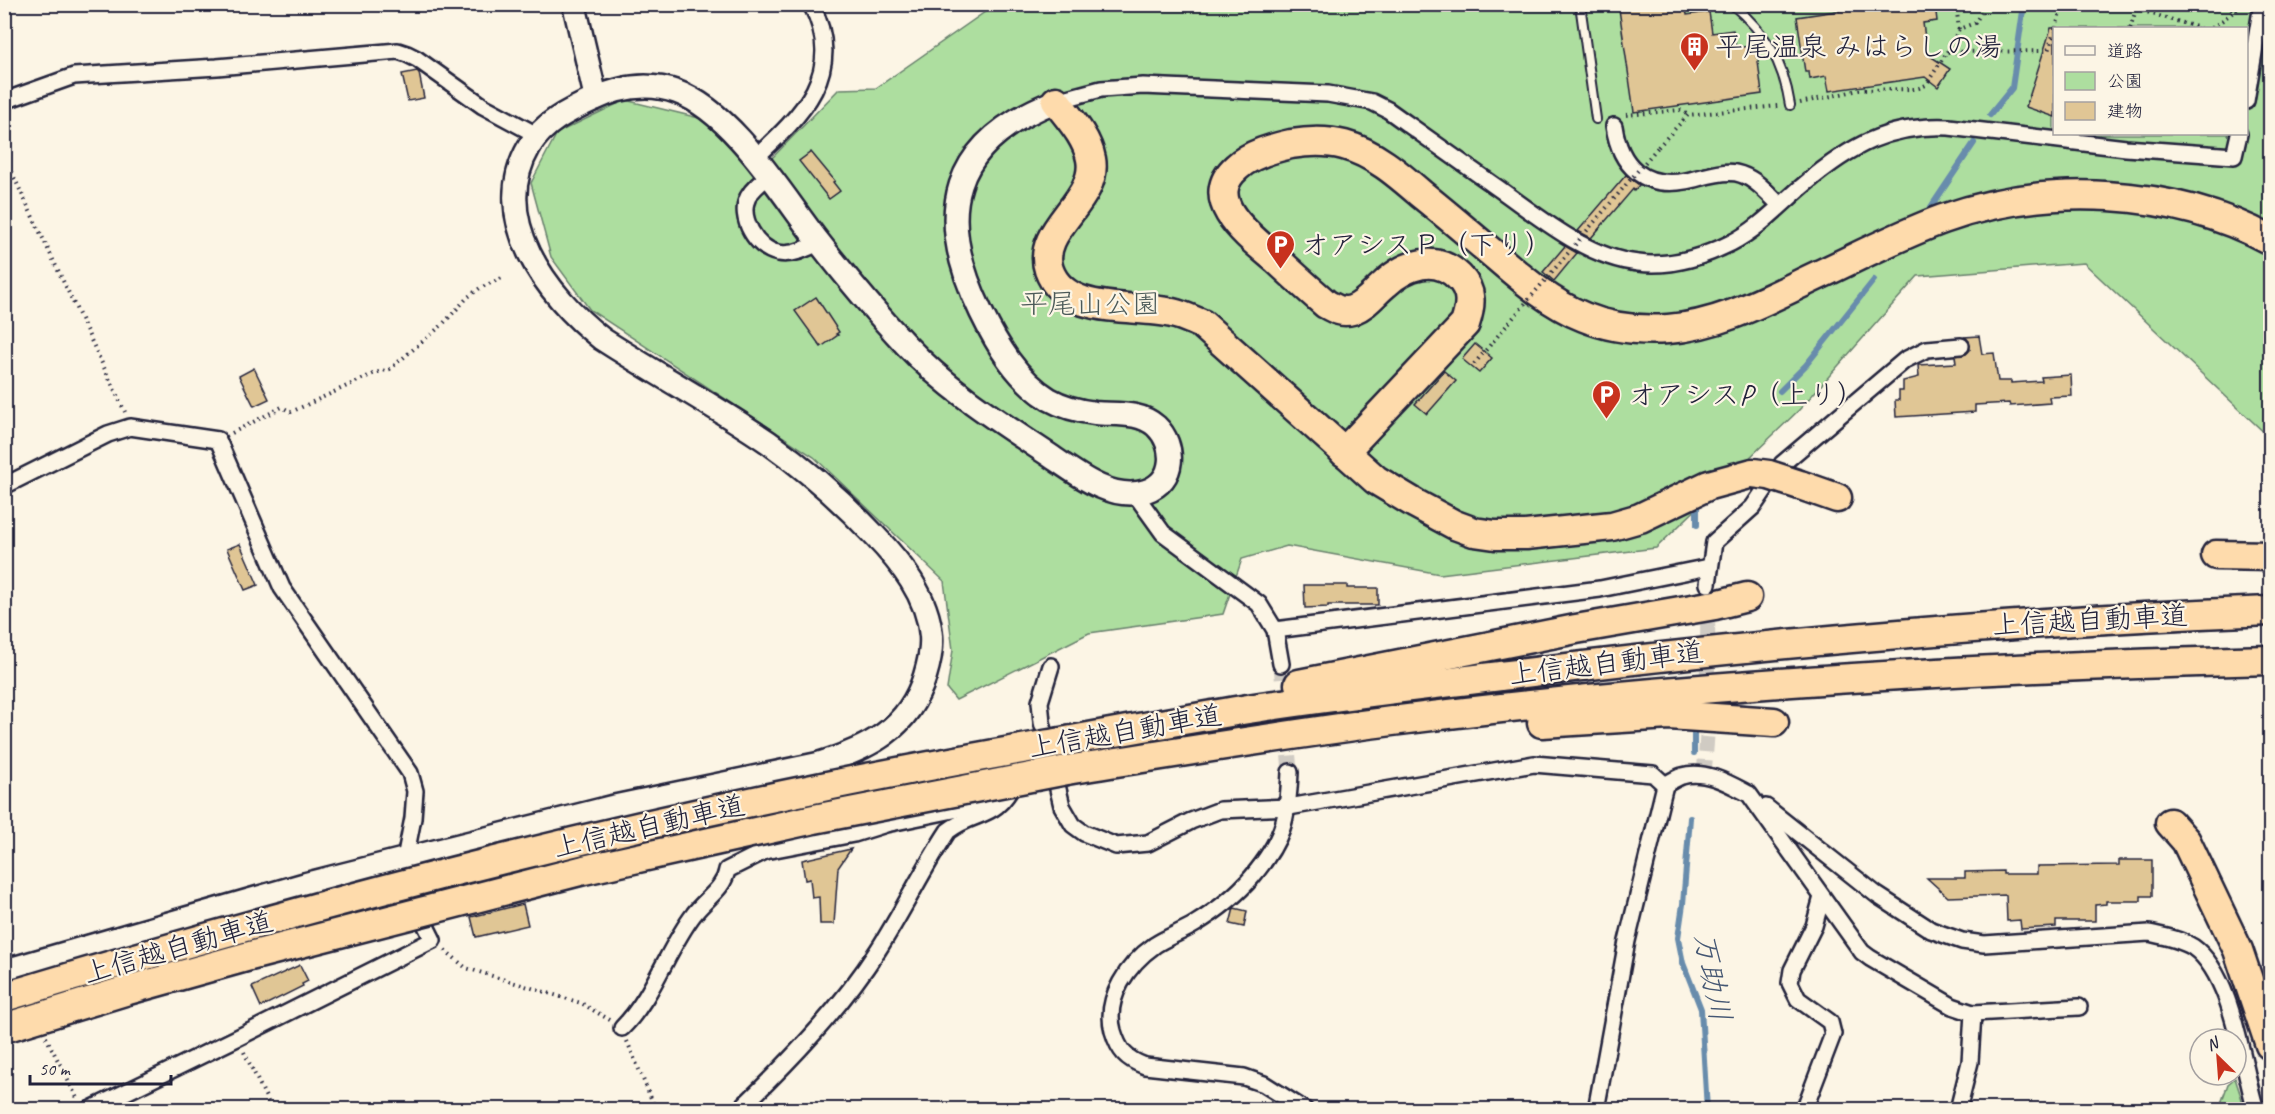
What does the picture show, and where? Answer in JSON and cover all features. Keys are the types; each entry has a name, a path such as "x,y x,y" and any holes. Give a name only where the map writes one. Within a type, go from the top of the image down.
{"highway":[{"path":"1056,101 1072,122 1088,150 1092,171 1084,192 1048,249 1049,270 1054,280 1071,296 1096,305 1172,313 1202,324 1376,480 1455,525 1474,532 1495,535 1526,535 1612,526 1640,518 1709,485 1753,473 1769,475 1837,498"},
{"path":"1344,453 1465,324 1471,301 1462,280 1452,270 1440,264 1425,263 1409,267 1394,275 1370,299 1350,311 1339,311 1326,304 1240,228 1225,204 1223,193 1231,172 1242,163 1277,147 1329,142 1346,145 1362,152 1397,173 1548,298 1584,317 1632,329 1669,329 1712,321 1745,309 1920,228 1966,212 2013,201 2047,197 2106,196 2174,205 2230,221 2271,240"},
{"path":"2216,555 2271,556"},
{"path":"1051,732 1747,597"},
{"name":"上信越自動車道","path":"4,997 327,905 575,842 1051,732 1253,709 1666,656 1834,638 2003,625 2271,610"},
{"name":"上信越自動車道","path":"4,1028 246,957 573,873 814,819 1067,770 1393,721 1534,705 1838,678 2028,667 2271,660"},
{"path":"1244,742 1669,715 1774,722"},
{"path":"2170,823 2186,841 2238,950 2271,1045"}],"street":[{"path":"574,4 596,98"},
{"path":"755,158 800,114 817,85 823,69 823,36 811,4"},
{"path":"2248,95 2262,4"},
{"path":"4,101 74,76 217,67 398,51 417,59 483,106 537,135"},
{"path":"4,971 296,887 405,859 612,807 800,768 852,753 882,737 902,720 917,696 923,681 930,652 931,636 929,622 918,593 898,562 864,525 813,478 769,444 602,339 582,323 551,289 526,244 518,219 516,201 520,167 528,150 537,135 554,120 616,90 657,87 678,92 712,111 755,158 819,242 908,348 974,404 1076,473 1111,490 1135,494 1153,489 1165,476 1171,456 1164,435 1148,420 1136,416 1096,413 1066,407 1050,399 1023,377 999,346 983,316 969,286 957,244 954,223 955,204 960,185 978,152 1006,126 1056,101 1101,88 1143,86 1328,94 1372,102 1388,110 1566,236 1617,259 1638,263 1660,263 1709,253 1732,242 1755,228 1843,155 1878,137 1913,128 1949,127 2126,148 2234,156 2239,135"},
{"path":"1614,126 1616,143 1626,161 1641,176 1662,184 1734,172 1753,179 1780,205"},
{"path":"769,176 749,195 746,204 747,222 755,236 770,250 778,253 799,251 819,242"},
{"path":"1708,584 1714,542 1753,507 1782,464 1905,360 1927,349 1961,346"},
{"path":"4,486 108,434 130,427 218,440 282,588 410,773 416,790 405,859 426,926 433,940 90,1110"},
{"path":"1135,494 1163,533 1259,604 1271,620 1275,630 1281,664"},
{"path":"1275,630 1600,589 1709,567"},
{"path":"1051,666 1040,702 1051,732 1059,794 1067,816 1084,833 1116,846 1148,843 1191,821 1220,810 1289,807 1534,764 1653,774 1665,785"},
{"path":"739,1110 814,1034 855,984 879,950 948,831 957,824 987,813 1003,800 1051,732"},
{"path":"1290,772 1289,807 1281,835 1274,848 1229,900 1195,924 1156,945 1138,958 1117,989 1110,1019 1119,1047 1130,1060 1145,1066 1244,1077 1264,1084 1305,1110"},
{"path":"1596,1110 1627,941 1665,785 1682,776 1704,775 1729,783 1749,794 1876,895 1931,930 1962,941 1984,944 2149,933 2173,938 2193,948 2208,963 2219,979 2231,1014 2256,1110"},
{"path":"1749,794 1862,952 1870,958 1952,1006 1973,1013 2079,1008"},
{"path":"622,1028 635,1014 682,931 695,912 725,879 727,870 765,851 854,834 886,824 1003,800"},
{"path":"1804,1110 1833,1034 1833,1027 1830,1022 1798,999 1790,983 1792,970 1814,926 1822,897"},
{"path":"1958,1110 1970,1062 1973,1013"}],"lane":[{"path":"1580,4 1596,119"},
{"path":"1732,4 1765,37 1786,82 1791,105"}],"path":[{"path":"1634,115 1680,110 1688,115 1791,105 1859,90 1914,89 1926,85 1959,29 1956,4"},
{"path":"1959,29 1974,23 1986,4"},
{"path":"2056,27 2062,4"},
{"path":"2119,4 2196,27"},
{"path":"2227,4 2234,11"},
{"path":"2213,27 2244,4"},
{"path":"2130,27 2136,10"},
{"path":"1947,52 2048,51 2053,36"},
{"path":"1474,364 1658,147 1688,115"},
{"path":"4,156 123,405 130,427"},
{"path":"218,440 282,407 291,412 367,376 390,369 442,325 468,297 480,288 502,278"},
{"path":"433,940 466,968 581,1003 622,1028 656,1110"},
{"path":"237,1038 272,1110"}],"green space":[{"name":"平尾山公園","path":"995,5 2270,5 2270,438 2084,263 1918,276 1799,410 1656,548 1440,574 1287,546 1242,559 1223,614 1089,633 956,700 947,689 953,650 944,581 814,457 590,310 551,257 531,183 557,133 625,100 703,119 754,173 774,156 839,89 876,88"},
{"path":"2227,1087 2238,1087 2245,1109 2219,1109"}],"building":[{"name":"平尾温泉 みはらしの湯","path":"1649,4 1685,4 1687,15 1709,12 1712,33 1733,30 1736,48 1756,45 1762,94 1634,112 1619,9"},
{"path":"1883,4 1935,4 1937,21 1923,23 1927,54 1950,69 1938,87 1925,77 1829,91 1826,76 1810,79 1809,72 1805,72 1797,17"},
{"path":"2051,28 2053,28 2053,116 2026,107"},
{"path":"417,71 424,98 408,101 402,74"},
{"path":"811,152 835,181 833,182 840,191 829,199 799,161"},
{"path":"1626,175 1639,185 1634,191 1633,189 1591,238 1578,231"},
{"path":"1565,246 1577,253 1554,281 1543,272"},
{"path":"816,297 839,332 821,347 795,311"},
{"path":"1979,336 1982,354 1994,353 1998,381 2011,381 2011,383 2042,381 2041,377 2071,375 2072,396 2049,397 2050,403 2010,406 2009,403 1975,405 1975,412 1896,417 1895,400 1899,400 1899,391 1903,391 1903,381 1919,377 1918,365 1956,363 1955,356 1966,354 1970,350 1969,341 1965,337"},
{"path":"1475,344 1492,358 1479,373 1462,359"},
{"path":"254,368 269,399 254,406 239,376"},
{"path":"1444,371 1456,381 1427,414 1415,404"},
{"path":"240,544 258,585 245,590 227,549"},
{"path":"1304,585 1378,588 1378,605 1328,605 1328,607 1305,608"},
{"path":"851,849 838,868 834,924 820,924 819,897 812,898 810,879 805,880 802,860"},
{"path":"2119,860 2152,860 2152,896 2141,896 2141,901 2106,901 2106,904 2095,905 2095,921 2056,921 2056,927 2021,929 2020,920 2007,921 2006,895 1948,897 1927,878 1965,878 1965,872 2003,871 2003,874 2037,874 2037,866 2119,865"},
{"path":"523,904 528,925 476,937 471,917"},
{"path":"1234,908 1247,911 1244,927 1230,924"},
{"path":"300,965 308,981 302,984 303,986 261,1007 252,987"}],"waterway":[{"name":"万助川","path":"1990,115 2012,88 2024,4"},
{"name":"万助川","path":"1931,207 1974,143"},
{"name":"万助川","path":"1780,391 1806,365 1874,280"},
{"name":"万助川","path":"1697,507 1697,525"},
{"name":"万助川","path":"1694,733 1694,753"},
{"name":"万助川","path":"1690,818 1678,938 1683,963 1701,1009 1707,1110"}],"tunnel":[{"path":"1704,775 1707,736 1708,584"},
{"path":"1281,664 1290,772"}],"place":[{"name":"平尾温泉 みはらしの湯","path":"1694,72"},
{"name":"オアシスＰ（下り）","path":"1280,270"},
{"name":"オアシスP（上り）","path":"1607,420"}]}
